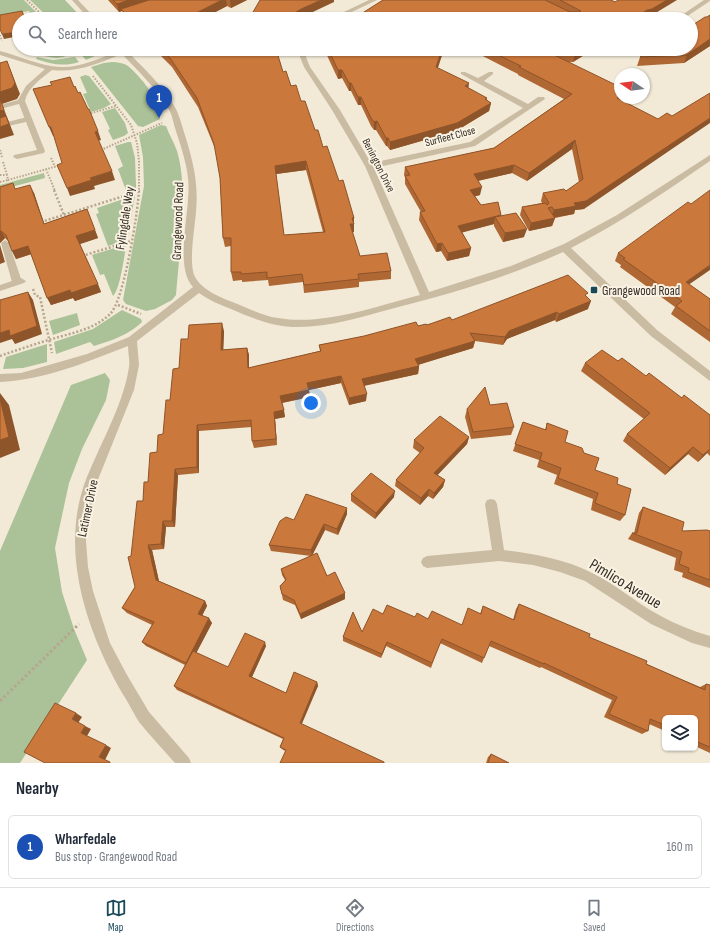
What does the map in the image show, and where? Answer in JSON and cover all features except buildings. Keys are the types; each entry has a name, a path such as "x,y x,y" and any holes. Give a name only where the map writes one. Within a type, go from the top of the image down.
{"street":[{"path":"75,0 86,12"},
{"path":"347,12 374,0"},
{"path":"689,12 708,0"},
{"path":"130,12 144,8"},
{"path":"0,53 50,68 66,69 85,65 107,56"},
{"name":"Grangewood Road","path":"128,56 146,73 173,110 188,153 193,194 188,267 190,276 199,288 225,303 268,320 284,323 313,323 426,297 474,283 564,247 594,232 637,206 710,157"},
{"name":"Benington Drive","path":"304,56 306,67 336,110 369,166 426,297"},
{"path":"17,157 41,151 21,101 27,88 50,68"},
{"path":"463,73 528,107"},
{"path":"479,81 491,73"},
{"name":"Surfleet Close","path":"369,166 472,144 541,99"},
{"path":"0,107 21,101"},
{"path":"0,126 27,118"},
{"path":"0,288 19,282 5,243"},
{"path":"564,247 654,333 710,377"},
{"path":"0,378 21,377 53,368 89,357 132,340 199,288"},
{"name":"Latimer Drive","path":"132,340 134,365 129,390 106,441 89,487 80,542 82,566 104,645 122,680 144,716 184,763"},
{"path":"491,504 499,555"},
{"name":"Pimlico Avenue","path":"427,562 499,555 533,559 560,566 589,577 655,620 692,637 710,642"}],"path":[{"path":"27,0 39,12"},
{"name":"Fylingdale Way","path":"78,56 131,125 139,157 140,191 132,240 118,305"},
{"path":"85,114 116,106"},
{"path":"96,152 134,134 176,117"},
{"path":"0,182 66,163"},
{"path":"46,169 64,215"},
{"path":"0,176 7,175 8,180"},
{"path":"37,223 140,191"},
{"path":"80,256 132,240"},
{"path":"32,284 35,295 40,297 50,340 53,368"},
{"path":"0,356 84,330 112,313 118,305 157,320"},
{"path":"0,701 93,609"}],"green space":[{"path":"0,0 24,0 36,12 12,12 12,15 0,23"},
{"path":"30,0 65,0 76,12 43,12"},
{"path":"44,56 66,56 61,58"},
{"path":"82,56 95,56 86,60"},
{"path":"37,57 53,60 75,57 79,62 73,64 57,64 36,59"},
{"path":"112,62 128,66 139,76 154,97 160,119 143,127 138,126 91,67"},
{"path":"85,75 89,76 111,104 91,112 83,94 87,93 80,77"},
{"path":"115,108 125,123 128,133 113,140 108,130 110,129 102,112"},
{"path":"161,125 166,126 177,151 181,167 183,203 181,242 176,295 172,300 155,309 146,311 126,304 123,300 144,186 143,157 139,135"},
{"path":"131,142 135,158 136,189 127,193 118,169 123,166 115,146"},
{"path":"44,173 45,178 0,190 0,185"},
{"path":"135,195 128,236 124,241 108,246 96,214 99,213 97,208"},
{"path":"124,245 126,247 118,287 113,296 104,274 100,275 92,255"},
{"path":"122,310 141,319 142,322 131,331 113,340 94,346 90,342 56,354 54,342 93,329"},
{"path":"77,313 80,325 53,335 49,321"},
{"path":"47,344 47,362 23,368 3,369 6,357"},
{"path":"105,373 110,380 106,400 82,449 69,483 55,548 62,592 74,629 87,660 20,763 0,763 0,551 71,385"}],"place":[{"name":"Wharfedale","path":"159,118"},
{"name":"Grangewood Road","path":"594,290"}]}
